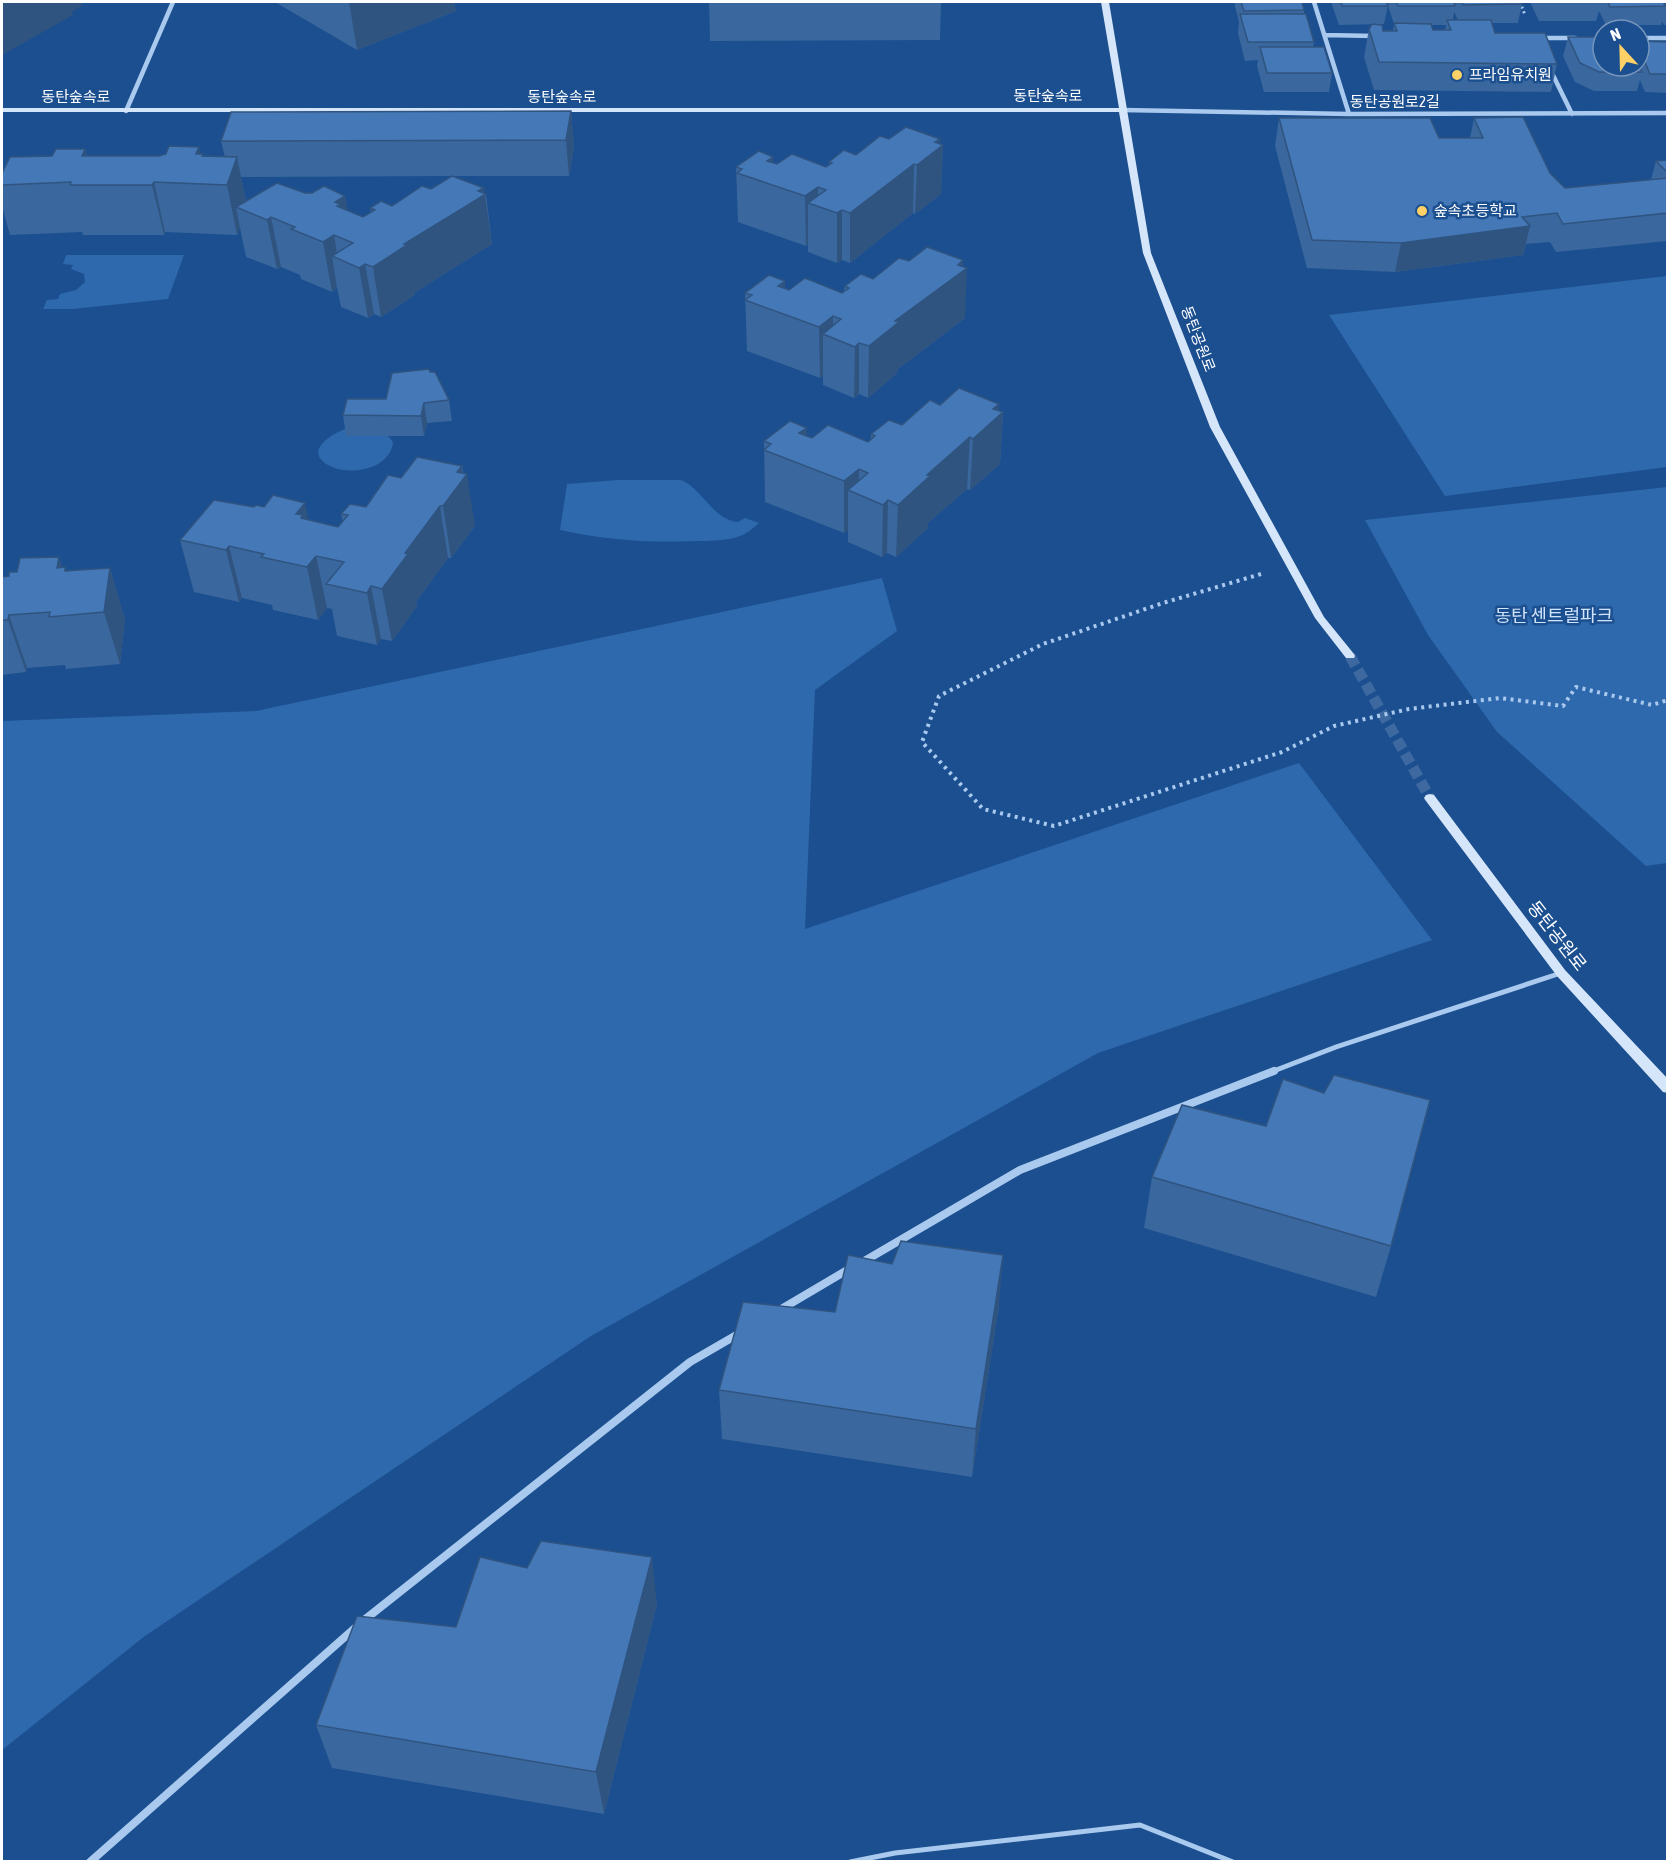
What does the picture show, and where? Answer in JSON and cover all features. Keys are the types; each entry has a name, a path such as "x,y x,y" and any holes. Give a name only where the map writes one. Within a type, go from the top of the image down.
{"street":[{"path":"126,111 173,2"},
{"name":"동탄공원로","path":"1106,2 1146,253 1215,428 1320,618 1350,656"},
{"path":"1314,2 1349,114"},
{"path":"1325,35 1383,36"},
{"path":"1540,47 1535,38 1580,38"},
{"path":"1651,38 1668,38"},
{"path":"1549,66 1572,114"},
{"name":"동탄숲속로","path":"2,110 1123,110"},
{"name":"동탄공원로2길","path":"1123,110 1349,114 1668,113"},
{"name":"동탄공원로","path":"1430,798 1561,973 1668,1088"},
{"path":"772,1314 1020,1170 1336,1047 1561,973"},
{"path":"90,1862 369,1616 690,1362 752,1326"}],"lane":[{"path":"850,1862 895,1853 1140,1825 1233,1862"}],"path":[{"path":"1290,566 1163,603 1043,644 939,696 922,742 982,809 1054,826 1282,752 1334,726 1410,709 1500,698 1563,706 1576,687 1653,705 1668,700"}],"green space":[{"path":"66,255 184,255 168,299 73,309 43,309 47,300 58,299 60,294 76,290 85,282 84,274 71,269 73,265 63,264"},
{"path":"1667,276 1667,467 1445,496 1329,315"},
{"path":"348,428 388,436 393,442 391,451 378,464 360,470 341,470 323,462 319,456 322,444"},
{"path":"618,480 681,480 729,520 738,522 745,518 759,523 743,535 711,541 627,540 560,530 567,484"},
{"name":"동탄 센트럴파크","path":"1667,487 1667,863 1646,866 1497,732 1428,635 1365,520"},
{"path":"882,578 897,631 815,690 805,929 1299,763 1432,940 1098,1053 591,1336 145,1636 2,1750 2,721 256,711"}],"building":[{"path":"1241,2 1302,2 1304,10 1244,11"},
{"path":"1341,2 1386,2 1388,6 1342,6"},
{"path":"1396,2 1454,2 1455,6 1398,6"},
{"path":"1462,2 1521,2 1522,4 1463,5"},
{"path":"1608,2 1663,2 1666,6 1610,7"},
{"path":"1240,14 1306,14 1314,42 1248,42"},
{"path":"1447,20 1491,20 1495,33 1545,33 1557,64 1379,62 1369,29 1372,24 1382,25 1383,31 1397,31 1394,23 1431,24 1433,30 1451,30"},
{"path":"1568,37 1591,37 1591,68 1580,63"},
{"path":"1651,41 1668,42 1668,74 1651,74"},
{"path":"1260,47 1324,47 1332,73 1267,73"},
{"path":"571,111 566,140 221,141 231,112"},
{"name":"숲속초등학교","path":"1523,117 1550,173 1565,188 1668,178 1668,213 1563,224 1557,213 1522,217 1530,226 1401,243 1312,240 1279,118 1430,118 1439,138 1483,138 1474,118"},
{"path":"906,127 940,139 935,142 943,145 850,213 842,210 837,213 808,203 826,190 818,187 805,196 737,173 742,169 736,167 759,151 773,157 767,161 777,164 792,154 826,167 844,150 856,155 880,136 889,139"},
{"path":"169,146 199,147 196,154 203,154 202,156 237,157 227,185 154,182 152,185 70,185 71,182 2,185 2,173 10,157 52,156 56,149 85,149 82,156 159,156 166,154"},
{"path":"1668,160 1668,173 1656,161"},
{"path":"452,176 484,188 478,191 486,194 404,244 407,245 373,267 365,264 359,268 332,256 353,243 334,235 323,242 291,229 295,227 271,217 267,220 236,207 277,183 305,193 312,193 324,186 345,196 335,202 340,204 337,206 363,217 375,210 370,208 381,201 392,206 422,186 431,189"},
{"path":"927,247 963,260 958,265 967,268 895,321 899,322 869,346 859,343 855,347 823,334 841,319 833,316 819,327 745,300 752,295 745,293 769,275 785,281 778,286 789,290 805,278 842,293 849,288 845,286 861,274 873,279 899,258 909,261"},
{"path":"429,369 430,372 435,372 449,400 424,403 421,416 343,415 347,399 386,399 392,373"},
{"path":"959,388 999,404 993,409 1003,412 973,439 970,437 927,475 930,476 898,505 888,500 883,505 848,490 868,473 859,469 844,481 764,450 771,444 764,441 790,421 807,428 799,433 812,438 828,425 868,442 875,436 871,434 889,420 902,425 930,400 940,405"},
{"path":"417,457 462,466 457,472 467,474 405,553 408,554 382,589 371,586 367,593 326,584 344,562 316,556 307,567 261,557 264,554 229,546 226,550 180,540 214,500 264,507 273,495 305,503 296,514 303,515 301,518 338,527 348,515 341,514 350,504 366,507 388,475 401,478"},
{"path":"59,557 57,568 65,567 65,571 110,568 104,612 49,617 50,612 9,615 8,620 2,620 2,577 9,576 9,572 17,572 20,558"},
{"path":"1334,1075 1430,1100 1391,1246 1152,1177 1182,1105 1266,1126 1283,1079 1324,1093"},
{"path":"901,1241 1003,1255 976,1429 719,1390 743,1302 835,1312 848,1255 892,1264"},
{"path":"541,1541 652,1557 596,1772 316,1725 357,1616 456,1627 480,1557 527,1568"}],"tunnel":[{"path":"1350,656 1430,798"}],"place":[{"name":"프라임유치원","path":"1457,75"},
{"name":"숲속초등학교","path":"1422,211"}]}
